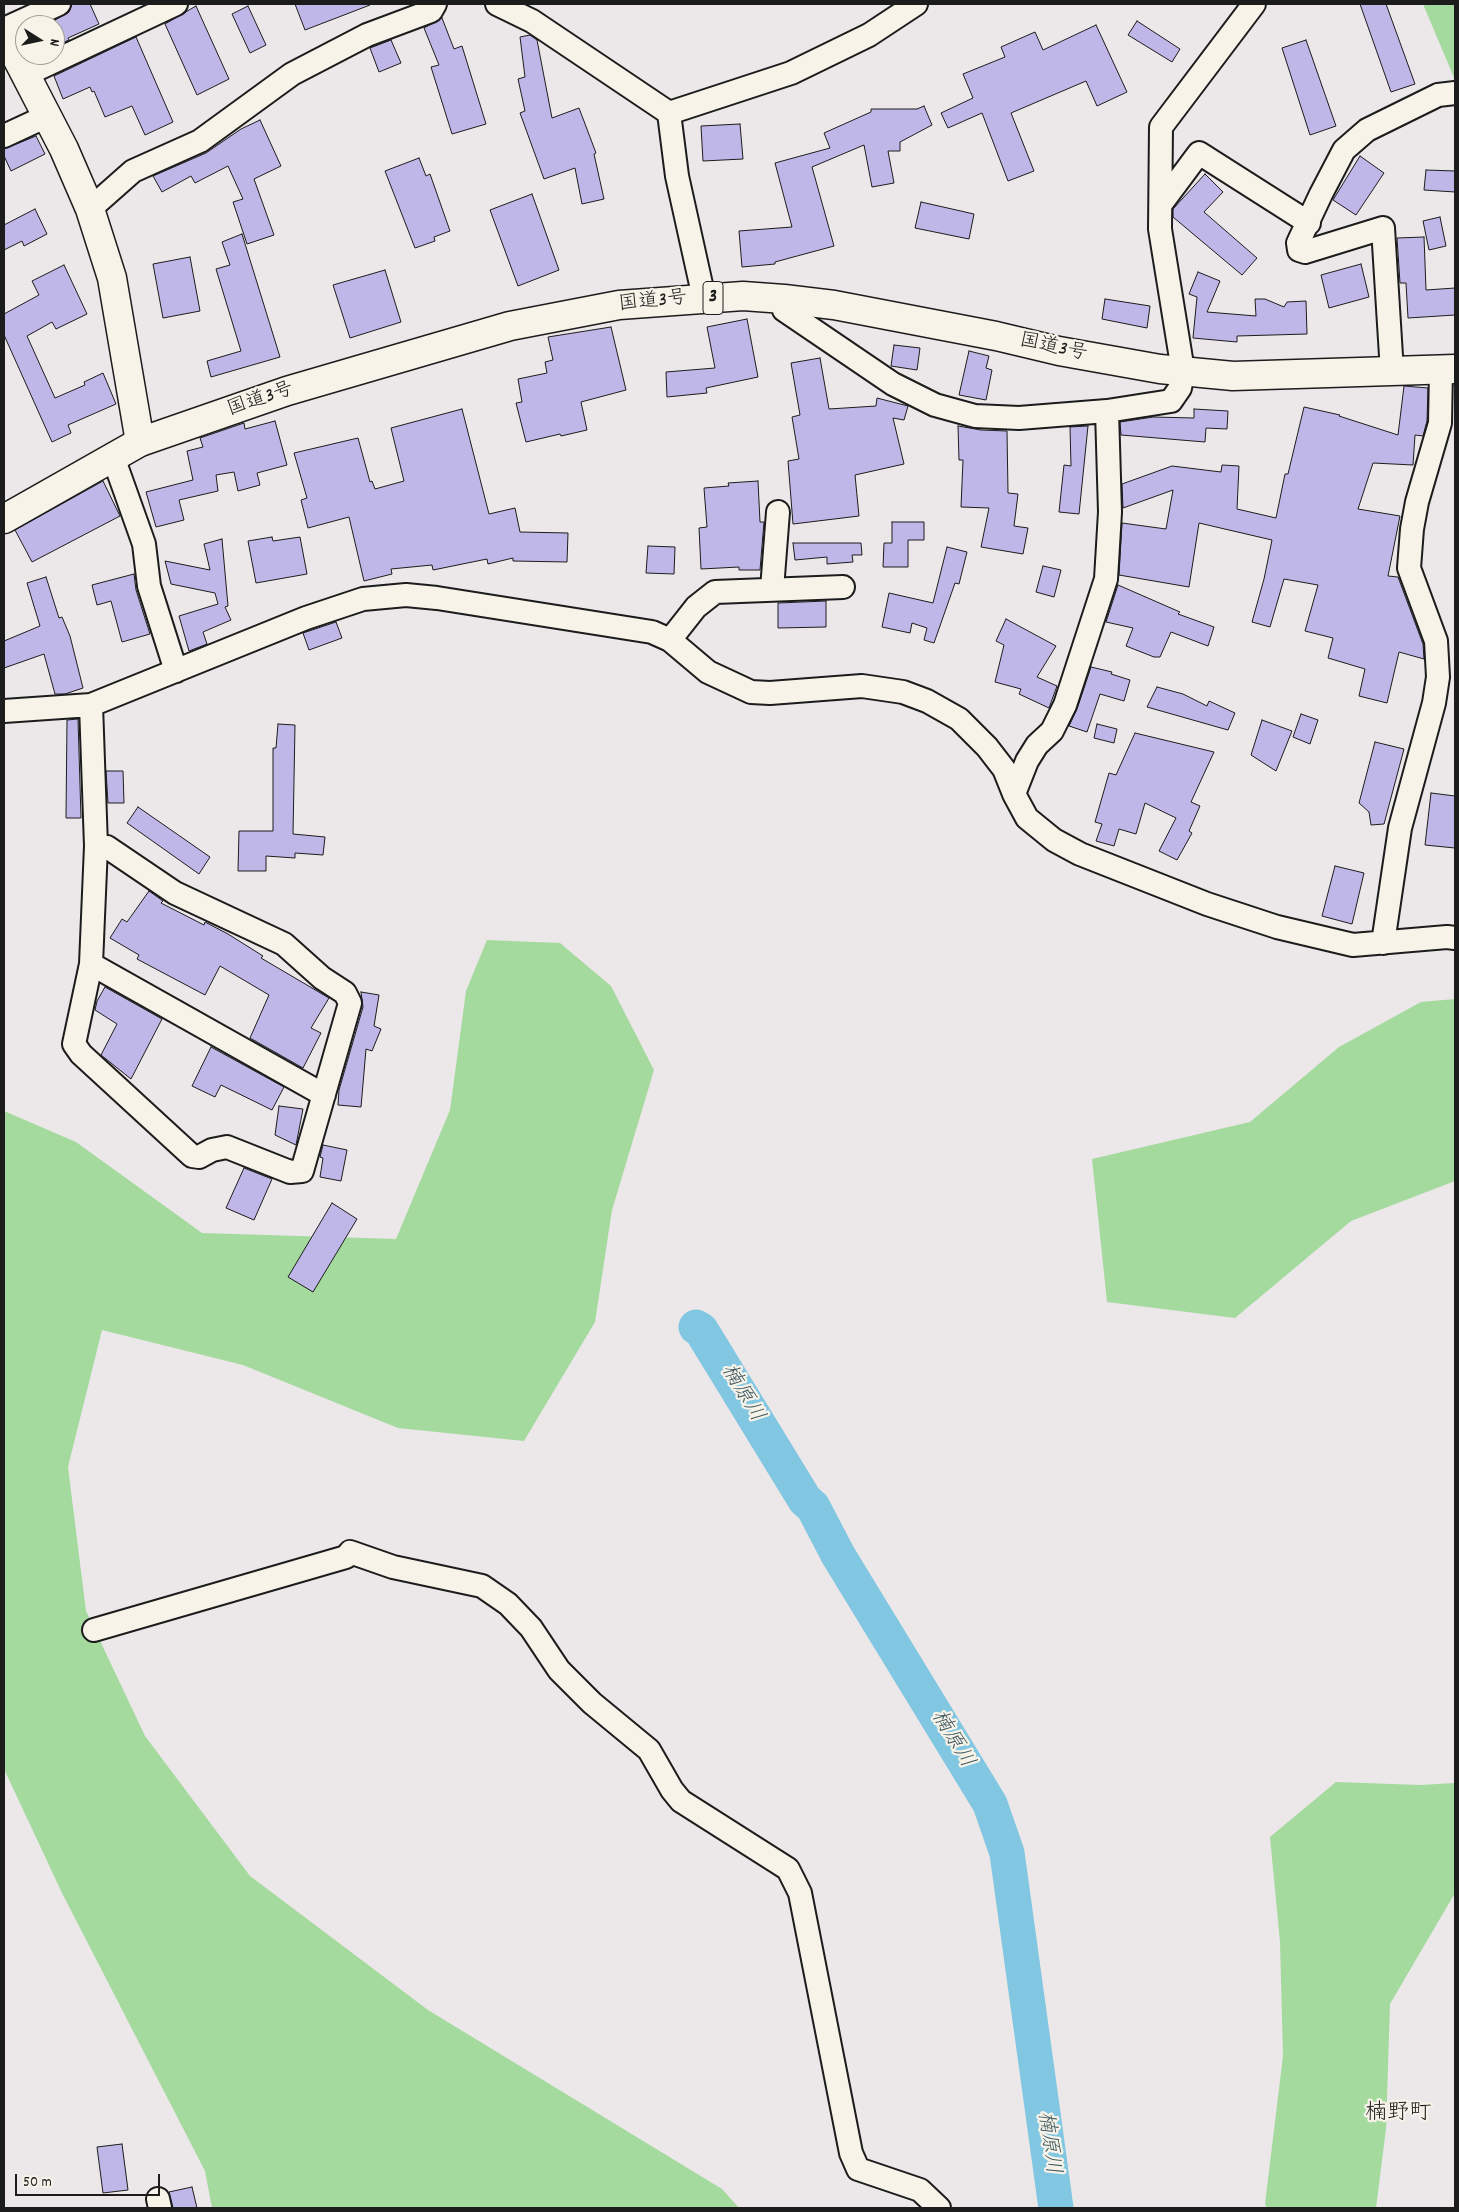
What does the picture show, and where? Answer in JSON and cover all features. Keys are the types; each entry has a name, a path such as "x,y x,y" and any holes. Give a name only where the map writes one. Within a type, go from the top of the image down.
{"main road":[{"path":"4,31 24,75 64,149 90,210 112,278 140,442"},
{"name":"国道3号","path":"4,519 140,442 287,391 510,326 619,305 743,296 784,299 834,305 996,336 1059,351 1183,372 1233,376 1274,377 1448,369"}],"street":[{"path":"4,31 59,4"},
{"path":"24,75 176,4"},
{"path":"90,210 133,171 200,141 292,74 367,35 431,10 435,4"},
{"path":"497,4 532,21 669,113 677,176 704,298"},
{"path":"669,113 791,73 869,35 916,4"},
{"path":"784,299 784,310 893,384 935,406 975,416 1019,418 1107,410 1171,401 1180,388 1183,372 1160,229 1161,127 1254,4"},
{"path":"1392,372 1383,228 1305,252 1299,250 1298,243 1344,150 1367,130 1438,95 1455,92"},
{"path":"4,136 47,116"},
{"path":"1161,204 1200,153 1309,223"},
{"path":"1383,943 1400,828 1446,692 1436,641 1409,568 1411,538 1417,502 1440,423 1448,369"},
{"path":"1014,794 1027,761 1037,746 1052,731 1065,705 1106,580 1110,512 1107,410"},
{"path":"113,456 144,544 149,586 176,671"},
{"path":"772,589 778,512"},
{"path":"670,640 696,607 715,592 844,587"},
{"path":"4,711 91,705 306,618 362,599 406,596 652,632 670,640 708,672 751,692 770,694 862,686 903,692 928,701 959,720 986,746 1004,769 1014,794 1027,818 1054,840 1115,868 1207,904 1277,927 1354,945 1447,937 1455,938"},
{"path":"91,705 96,846 91,964 74,1044 81,1054 192,1156 199,1157 212,1150 227,1147 290,1172 302,1171 350,1003 345,993 322,978 284,944 175,893 107,846 96,846"},
{"path":"91,964 324,1095"},
{"path":"94,1630 346,1557 350,1552 393,1567 482,1586 508,1604 531,1628 559,1670 592,1703 649,1750 672,1790 681,1801 788,1869 800,1894 851,2154 858,2170 920,2190 940,2208"}],"green space":[{"path":"1423,4 1455,4 1455,80"},
{"path":"487,940 560,943 611,986 654,1070 612,1210 595,1322 524,1441 398,1428 243,1365 102,1330 68,1467 86,1611 145,1736 250,1876 428,2010 722,2189 739,2208 212,2208 205,2171 62,1893 4,1769 4,1111 76,1142 202,1233 396,1239 450,1110 466,991"},
{"path":"1455,999 1455,1181 1351,1221 1235,1318 1107,1302 1092,1159 1250,1122 1339,1047 1421,1002"},
{"path":"1336,1782 1420,1785 1455,1783 1455,1893 1390,2004 1386,2129 1376,2208 1267,2208 1265,2204 1283,2056 1280,1942 1270,1837"}],"building":[{"path":"72,4 90,4 99,24 68,38 69,40 65,42 64,15 69,12"},
{"path":"295,4 370,4 370,5 305,30"},
{"path":"1360,4 1386,4 1415,84 1391,92"},
{"path":"196,6 229,79 197,95 165,24"},
{"path":"248,6 266,45 250,53 232,14"},
{"path":"442,18 454,49 462,46 486,124 452,134 431,67 439,65 424,28"},
{"path":"1137,21 1180,49 1172,62 1128,35"},
{"path":"1096,25 1127,92 1097,106 1086,81 1011,113 1034,171 1008,181 982,113 948,128 941,113 973,98 963,74 1005,57 1001,47 1035,32 1043,50"},
{"path":"530,35 537,40 552,118 579,108 596,153 594,154 604,199 582,204 575,168 544,179 520,113 525,111 518,79 525,77 520,37"},
{"path":"136,37 173,122 145,135 132,106 105,117 94,91 92,92 90,87 63,99 54,76"},
{"path":"391,40 401,63 379,72 370,48"},
{"path":"1306,40 1336,126 1310,135 1282,48"},
{"path":"924,106 932,125 900,142 900,151 888,151 894,183 872,187 864,145 812,167 834,246 775,262 775,264 742,267 739,231 792,227 775,163 830,148 824,133 871,112 871,109 917,109"},
{"path":"260,120 281,166 254,179 274,235 247,244 233,202 243,199 228,166 195,183 191,176 162,192 153,176 206,153 241,129"},
{"path":"740,124 743,159 703,161 701,126"},
{"path":"36,136 45,154 11,171 4,156 4,149"},
{"path":"1360,156 1384,173 1356,215 1333,200"},
{"path":"419,158 426,176 430,174 450,231 434,237 435,241 415,248 385,171"},
{"path":"1426,170 1455,171 1455,192 1424,190"},
{"path":"1205,174 1223,192 1204,212 1257,258 1242,275 1173,217 1173,209"},
{"path":"532,194 559,270 518,286 490,210"},
{"path":"921,202 974,214 969,239 915,228"},
{"path":"35,209 47,234 24,246 22,241 4,250 4,225"},
{"path":"1440,217 1446,246 1429,250 1423,221"},
{"path":"242,234 280,357 211,377 207,361 241,351 216,269 230,265 222,242"},
{"path":"1424,237 1426,290 1455,288 1455,315 1408,318 1406,283 1400,283 1397,238"},
{"path":"190,257 200,311 163,318 153,264"},
{"path":"1361,264 1369,297 1329,308 1321,275"},
{"path":"64,265 87,314 56,329 52,322 27,336 55,398 85,385 84,382 103,373 116,404 68,425 71,433 52,442 4,335 4,314 39,295 32,281"},
{"path":"385,270 401,322 350,338 333,285"},
{"path":"1198,272 1220,281 1207,312 1256,316 1255,299 1265,299 1284,307 1287,302 1306,301 1307,334 1237,336 1237,342 1193,338 1197,297 1189,294"},
{"path":"1105,299 1150,306 1147,328 1102,319"},
{"path":"747,319 758,377 706,388 707,393 667,397 666,372 715,368 707,327"},
{"path":"611,327 626,390 581,402 587,430 526,442 516,403 522,402 518,379 547,373 545,362 553,360 548,337"},
{"path":"894,345 920,348 917,370 891,366"},
{"path":"969,351 989,356 986,368 992,370 986,400 959,395"},
{"path":"820,358 829,409 876,406 877,398 908,406 904,420 893,418 904,464 855,475 859,516 793,524 788,461 799,459 792,417 800,415 791,363"},
{"path":"1404,386 1428,388 1427,421 1423,436 1415,435 1413,465 1373,463 1358,509 1400,516 1388,576 1398,577 1423,644 1424,659 1399,652 1387,703 1359,696 1365,669 1328,658 1333,638 1305,631 1318,585 1284,579 1270,627 1252,622 1272,540 1199,523 1189,587 1119,575 1122,523 1166,529 1173,490 1123,508 1122,484 1172,466 1221,472 1222,465 1239,466 1237,509 1276,518 1285,474 1288,474 1304,407 1340,415 1398,435"},
{"path":"462,409 489,514 515,508 520,532 568,533 567,562 513,561 513,558 488,564 487,559 433,570 432,565 391,569 392,574 364,581 349,517 308,528 301,500 307,498 294,453 358,438 370,482 372,481 375,489 404,481 391,428"},
{"path":"1194,409 1228,411 1227,429 1206,428 1205,442 1121,435 1120,422 1153,417 1194,418"},
{"path":"275,421 287,465 257,473 260,485 238,491 234,472 216,475 218,491 179,500 184,520 156,527 146,492 193,480 187,451 203,447 200,438 244,423 245,429"},
{"path":"958,426 981,430 1007,431 1008,493 1018,494 1014,526 1028,528 1023,554 981,547 989,508 961,507 963,460 959,460"},
{"path":"1088,426 1079,514 1059,512 1064,465 1071,466 1070,427"},
{"path":"103,481 120,516 32,562 15,530"},
{"path":"758,481 760,522 764,522 760,570 739,570 739,567 701,569 699,528 707,527 704,488 729,486 728,483"},
{"path":"892,522 924,522 924,540 908,540 908,567 883,567 884,543 892,543"},
{"path":"272,537 273,541 300,537 307,574 256,583 248,541"},
{"path":"222,539 228,606 225,607 231,620 203,632 207,644 189,651 179,616 218,604 215,593 171,584 165,561 210,570 204,544"},
{"path":"793,543 861,543 862,555 852,555 853,562 827,564 827,557 795,560"},
{"path":"648,546 675,547 674,574 646,573"},
{"path":"947,547 967,552 959,584 955,583 934,643 924,640 927,628 912,623 910,633 882,627 889,593 933,603"},
{"path":"1043,566 1061,570 1054,597 1036,592"},
{"path":"134,574 136,590 150,634 122,642 111,601 97,605 92,585"},
{"path":"46,577 59,618 62,617 70,636 83,688 65,694 55,694 44,654 4,668 4,641 40,626 27,583"},
{"path":"1118,585 1180,612 1178,614 1214,627 1208,646 1171,632 1160,657 1154,657 1126,646 1133,628 1106,622"},
{"path":"826,601 826,627 778,628 778,603"},
{"path":"1006,619 1056,646 1037,677 1057,686 1049,708 1019,694 1021,689 995,682 1004,645 996,641"},
{"path":"336,622 342,638 309,650 303,633"},
{"path":"1091,667 1112,672 1111,674 1130,680 1124,701 1100,694 1087,732 1069,726 1077,709"},
{"path":"1157,687 1183,694 1207,706 1209,701 1235,713 1228,730 1147,707"},
{"path":"1301,714 1318,720 1310,744 1293,737"},
{"path":"78,719 81,818 66,818 67,720"},
{"path":"1262,720 1292,731 1276,771 1251,755"},
{"path":"278,724 295,725 293,834 325,837 323,855 295,853 295,858 266,856 266,871 238,871 239,831 273,831 273,748 276,748"},
{"path":"1097,724 1117,729 1114,743 1094,738"},
{"path":"1135,733 1214,752 1191,802 1200,806 1189,831 1192,833 1177,860 1159,851 1176,818 1145,803 1136,834 1119,829 1114,846 1096,841 1102,824 1095,822 1109,773 1116,775"},
{"path":"1375,742 1404,749 1384,824 1371,825 1369,812 1359,803"},
{"path":"106,771 123,771 124,803 108,803"},
{"path":"1431,793 1455,796 1455,848 1425,845"},
{"path":"138,807 210,857 199,874 127,823"},
{"path":"1335,866 1364,873 1352,924 1322,916"},
{"path":"149,891 163,901 161,903 204,925 205,922 228,934 263,956 261,958 329,998 311,1028 321,1033 303,1068 250,1038 269,995 220,966 205,995 137,959 139,955 110,938 122,919 127,922"},
{"path":"105,987 162,1019 131,1079 101,1055 117,1024 95,1010 97,1001"},
{"path":"361,992 379,995 374,1026 381,1029 372,1051 366,1049 361,1107 338,1105 339,1090 363,1007"},
{"path":"211,1047 284,1087 272,1110 221,1085 215,1097 192,1086"},
{"path":"279,1106 303,1109 296,1145 275,1135"},
{"path":"323,1145 347,1150 341,1181 320,1177 323,1158 320,1157"},
{"path":"244,1168 272,1179 254,1220 226,1208"},
{"path":"332,1203 357,1219 313,1292 288,1277"},
{"path":"122,2144 128,2190 103,2193 97,2147"},
{"path":"192,2187 197,2208 173,2208 169,2192"}],"waterway":[{"name":"楠原川","path":"696,1327 701,1330 805,1500 813,1507 838,1555 990,1804 1007,1853 1056,2208"}],"district":[{"name":"楠野町","path":"1398,2115"}]}
